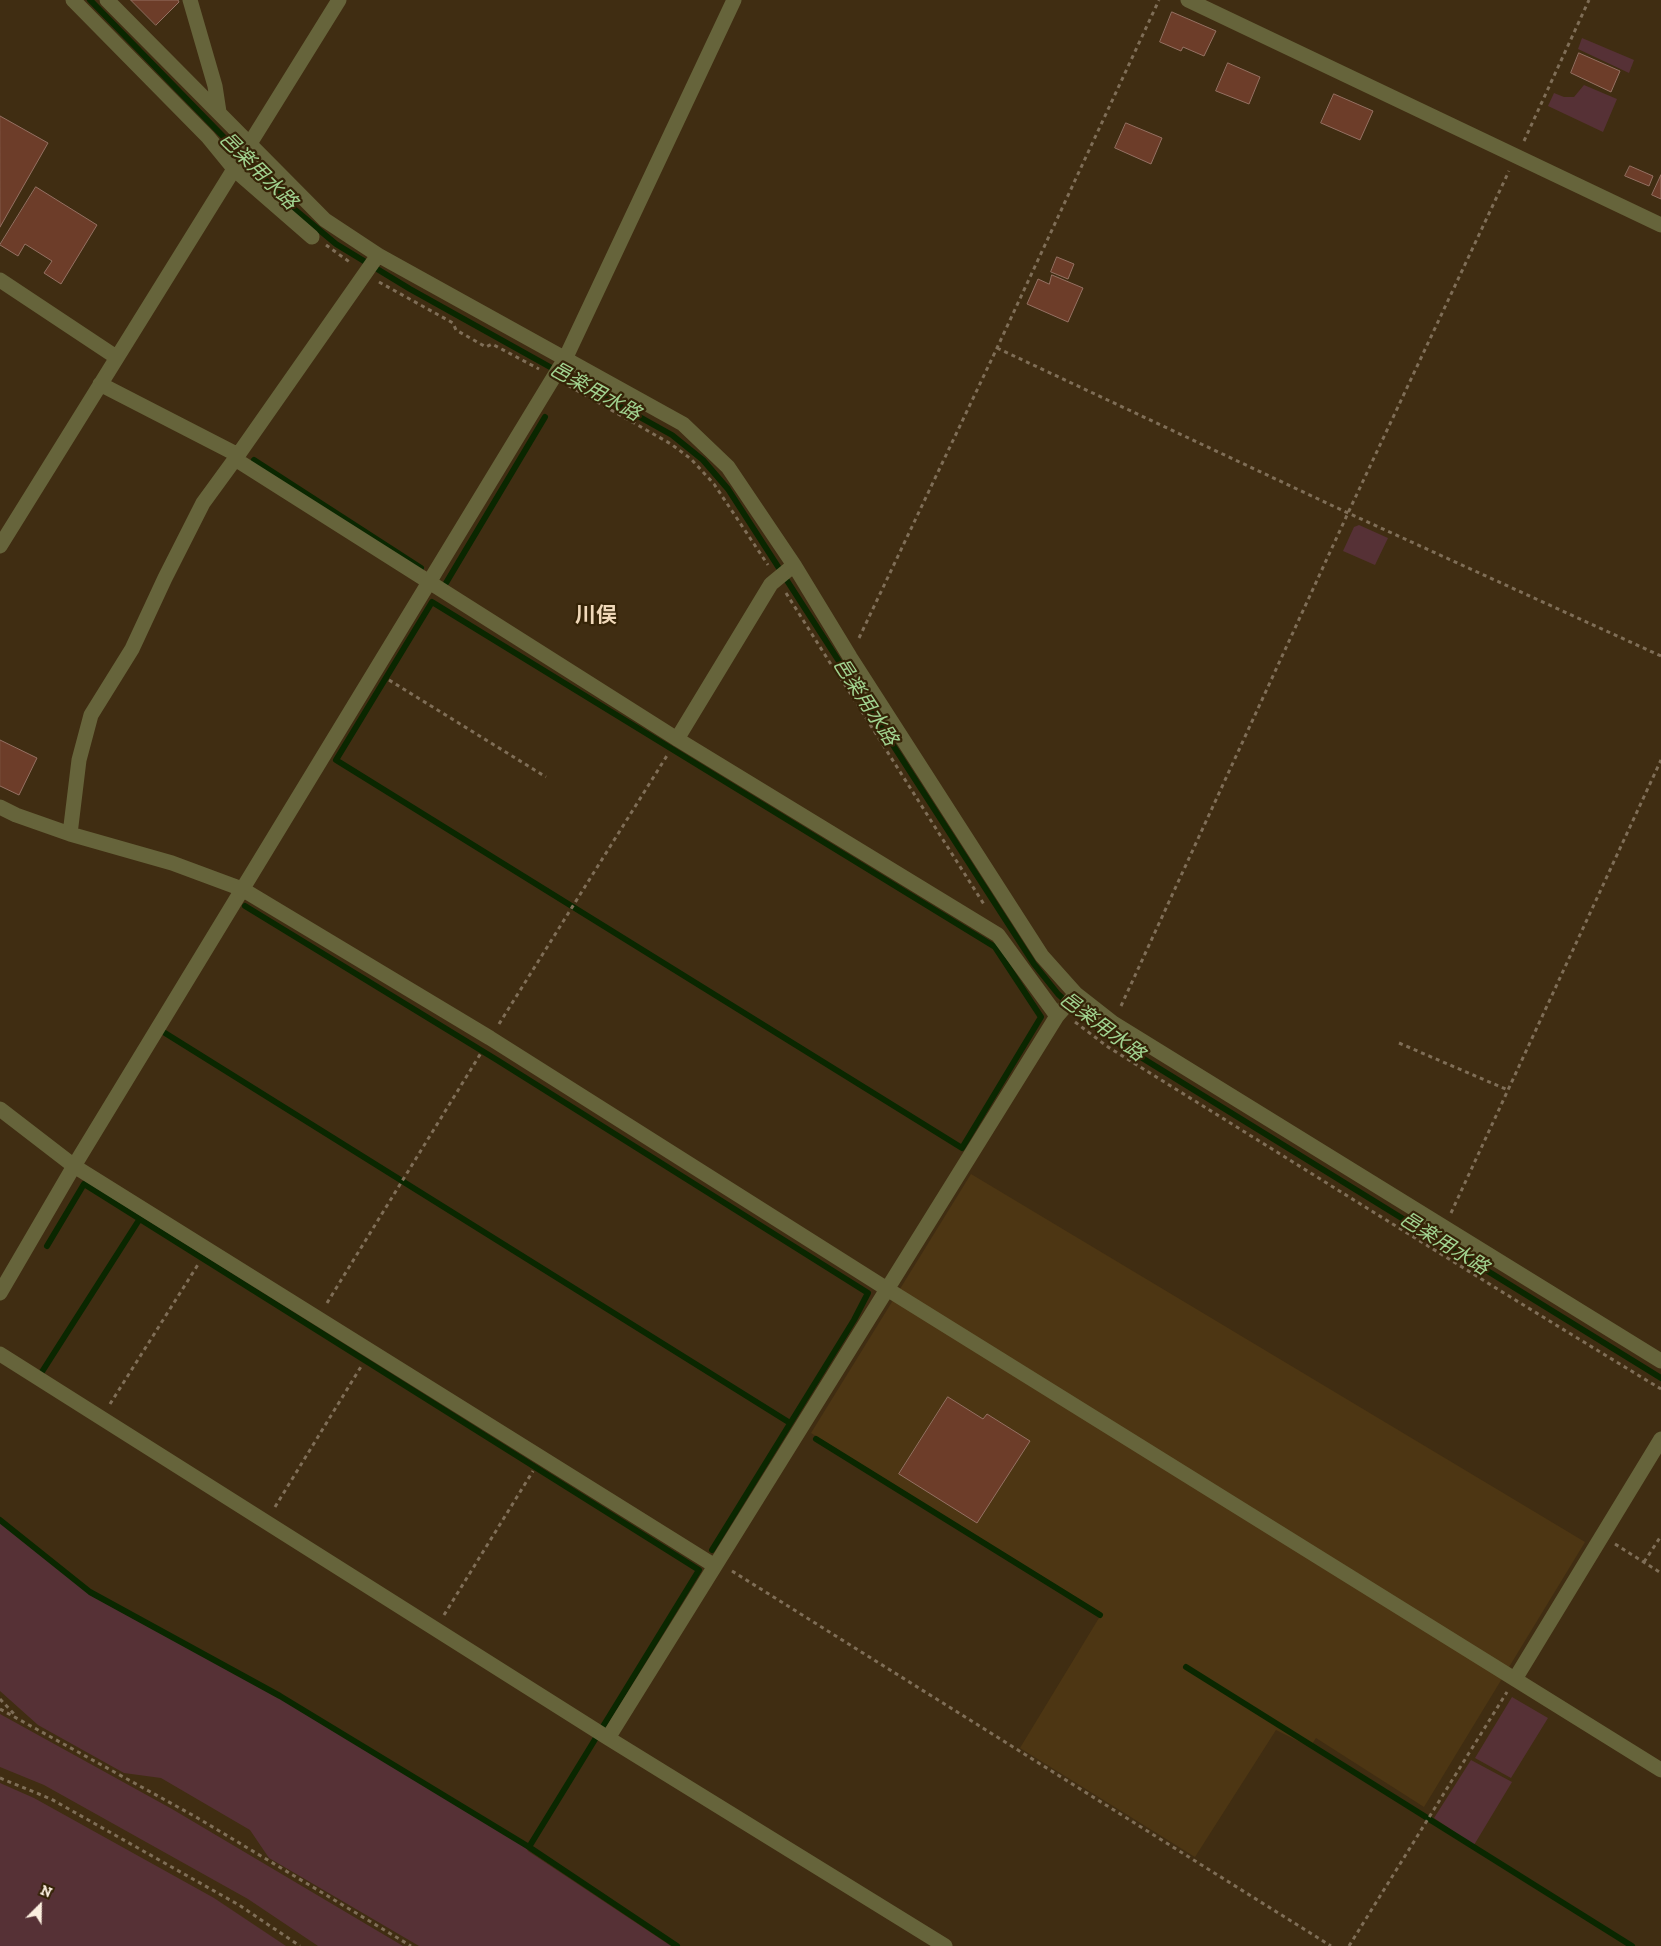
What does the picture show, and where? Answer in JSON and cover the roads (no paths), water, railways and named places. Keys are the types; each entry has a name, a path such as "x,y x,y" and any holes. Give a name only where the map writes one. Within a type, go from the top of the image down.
{"street":[{"path":"73,0 208,137 235,170 312,237"},
{"path":"108,0 325,220 378,254 683,424 728,467 794,565 850,657 1042,956 1076,994 1113,1023 1661,1361"},
{"path":"190,0 215,86 219,112"},
{"path":"0,546 339,0"},
{"path":"0,1293 74,1166 566,358 734,0"},
{"path":"1188,0 1661,225"},
{"path":"70,834 79,760 91,715 132,649 203,503 378,254"},
{"path":"0,280 116,357"},
{"path":"100,384 237,457 428,582 678,739 998,935 1059,1013"},
{"path":"678,739 771,584 794,565"},
{"path":"0,807 16,816 70,834 172,863 242,889 498,1044 887,1289 1661,1770"},
{"path":"608,1738 1059,1013 1076,994"},
{"path":"0,1109 74,1166 370,1352 716,1564"},
{"path":"0,1354 608,1738 946,1946"},
{"path":"1515,1679 1661,1439"}],"waterway":[{"name":"邑楽用水路","path":"90,0 293,208 336,244 410,289 672,435 703,460 728,489 1034,964 1058,994 1081,1015 1113,1040 1661,1378"},
{"path":"446,583 545,417"},
{"path":"254,460 421,568"},
{"path":"432,602 995,947 1041,1017 962,1148 336,760 432,602"},
{"path":"245,906 497,1060 868,1293 854,1320 712,1550"},
{"path":"165,1033 790,1423"},
{"path":"47,1246 84,1184 699,1570 529,1847"},
{"path":"38,1378 139,1220"},
{"path":"816,1439 1100,1615"},
{"path":"0,1520 90,1592 280,1696 529,1847 677,1946"},
{"path":"1186,1667 1632,1946"}],"district":[{"name":"川俣","path":"596,616"}]}
